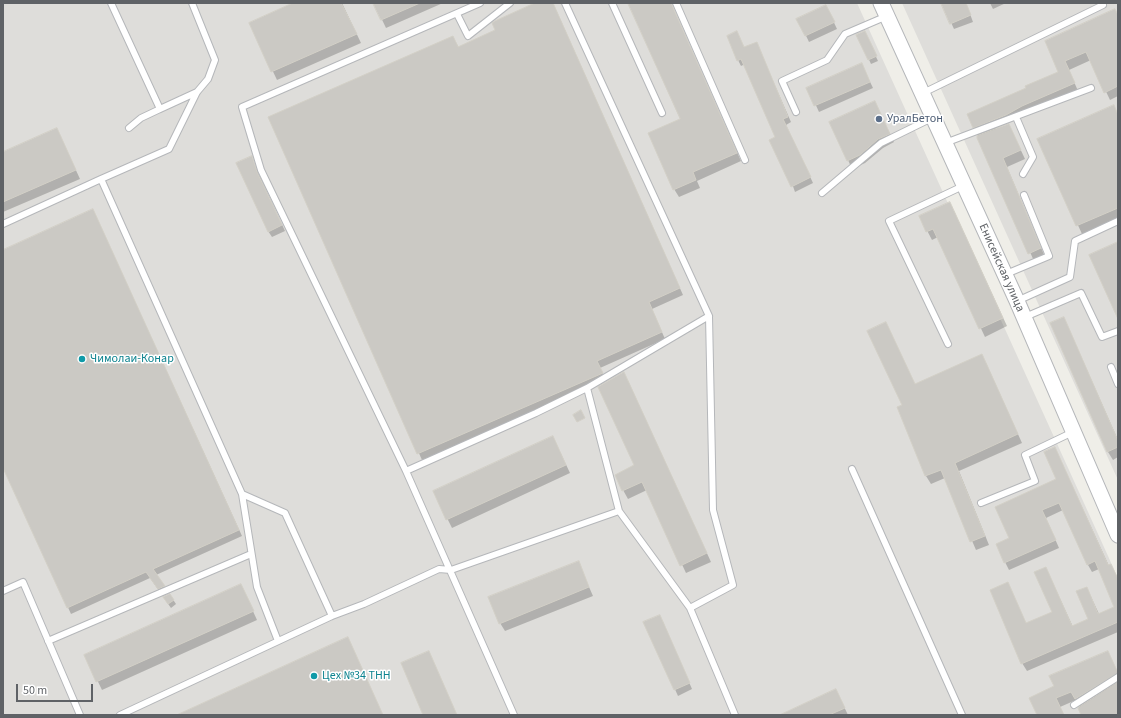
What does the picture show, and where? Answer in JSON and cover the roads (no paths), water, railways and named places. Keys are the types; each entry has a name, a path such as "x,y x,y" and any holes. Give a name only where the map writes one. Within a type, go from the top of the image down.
{"street":[{"name":"Енисейская улица","path":"884,10 1024,318 1118,535"}],"lane":[{"path":"111,3 160,109"},
{"path":"3,224 169,149 196,92 208,79 215,60 192,3"},
{"path":"480,3 242,107 261,170 406,471 514,715"},
{"path":"457,14 468,36 510,3"},
{"path":"565,3 709,316 713,510 733,585 690,608"},
{"path":"612,3 662,114"},
{"path":"676,3 745,160"},
{"path":"921,94 1103,5"},
{"path":"796,112 782,81 827,60 844,34 884,10"},
{"path":"944,144 1091,88"},
{"path":"129,128 141,118 196,92"},
{"path":"1016,117 1033,157 1023,174"},
{"path":"822,193 881,143 932,118"},
{"path":"102,179 242,494 257,587 278,641"},
{"path":"948,344 889,221 964,186"},
{"path":"1004,275 1049,256 1024,195"},
{"path":"1016,302 1070,277 1075,241 1118,221"},
{"path":"1024,318 1081,293 1102,337 1118,331"},
{"path":"406,471 536,413 587,388 709,316"},
{"path":"1111,367 1118,384"},
{"path":"587,388 619,511 690,608 735,715"},
{"path":"981,503 1034,481 1025,455 1073,432"},
{"path":"852,469 962,715"},
{"path":"242,494 285,513 332,616"},
{"path":"120,715 332,616 364,604 439,569 451,570 619,511"},
{"path":"48,641 251,554"},
{"path":"3,591 23,582 80,715"},
{"path":"1074,705 1118,677"}],"place":[{"name":"УралБетон","path":"879,119"},
{"name":"Чимолаи-Конар","path":"82,359"},
{"name":"Цех №34 ТНН","path":"314,676"}]}
